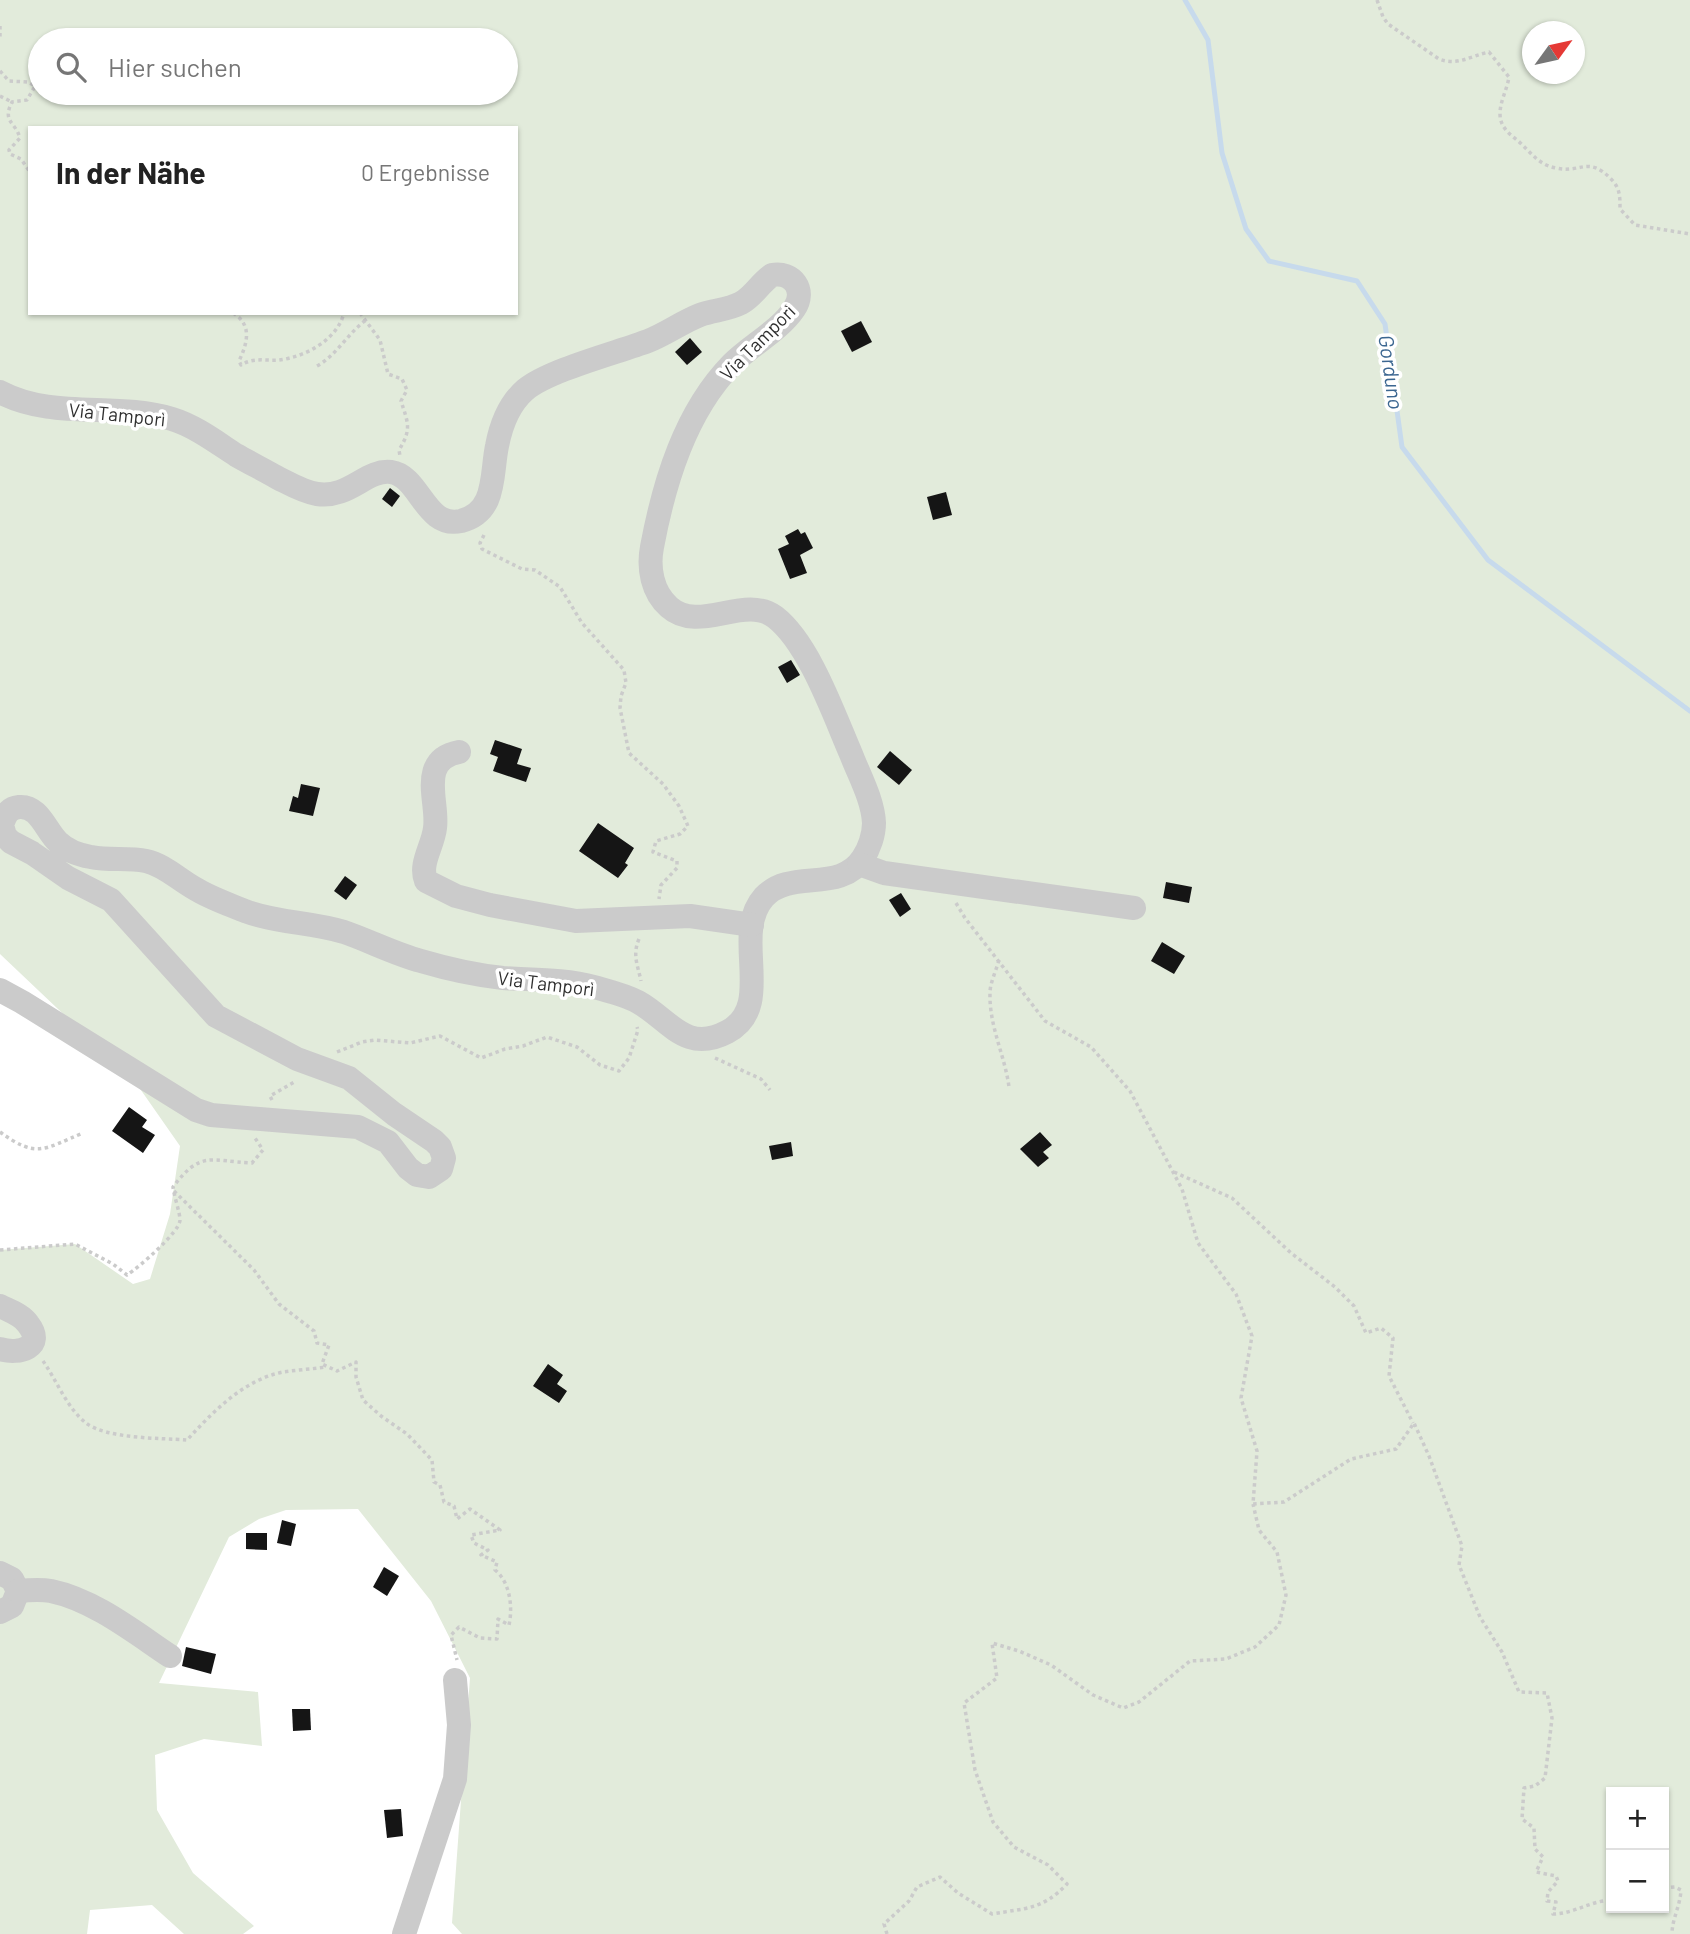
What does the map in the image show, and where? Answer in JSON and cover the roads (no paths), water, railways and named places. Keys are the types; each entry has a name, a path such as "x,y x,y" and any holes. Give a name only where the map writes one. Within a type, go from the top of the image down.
{"street":[{"name":"Via Tamporì","path":"0,393 12,399 42,406 171,418 287,482 313,493 340,493 375,474 390,472 403,476 431,510 444,520 464,520 484,507 492,488 497,444 505,418 510,407 529,387 546,378 651,340 702,314 737,305 751,296 772,275 781,273 792,278 799,295 796,306 784,320 728,368 710,391 682,439 655,535 650,568 660,597 675,611 692,617 750,611 766,613 780,621 799,646 830,703 871,807 874,829 869,846 859,864"},
{"path":"459,752 447,757 439,765 432,781 435,828 423,867 426,881 456,896 490,905 576,921 610,921 655,916 710,918 751,925 763,898 779,886 800,880 833,878 848,873 859,864 884,873 1134,908"},
{"name":"Via Tamporì","path":"0,990 196,1110 211,1115 358,1127 387,1142 417,1175 429,1177 441,1169 443,1164 443,1153 434,1141 394,1114 349,1078 272,1048 216,1016 111,900 68,878 8,840 2,825 8,812 21,807 30,809 62,845 80,855 151,862 200,892 263,917 345,933 402,955 452,969 501,978 575,983 628,997 642,1004 680,1034 698,1039 726,1033 746,1015 751,998 751,925"},
{"path":"0,1307 22,1317 33,1335 30,1346 18,1352 0,1349"},
{"path":"0,1573 12,1579 18,1591 12,1606 0,1612"},
{"path":"18,1591 40,1590 68,1596 109,1617 170,1656"},
{"path":"404,1934 455,1779 459,1725 455,1680"}],"waterway":[{"name":"Gorduno","path":"1185,0 1208,40 1222,153 1246,229 1269,261 1357,281 1385,324 1402,447 1488,560 1690,711"}]}
